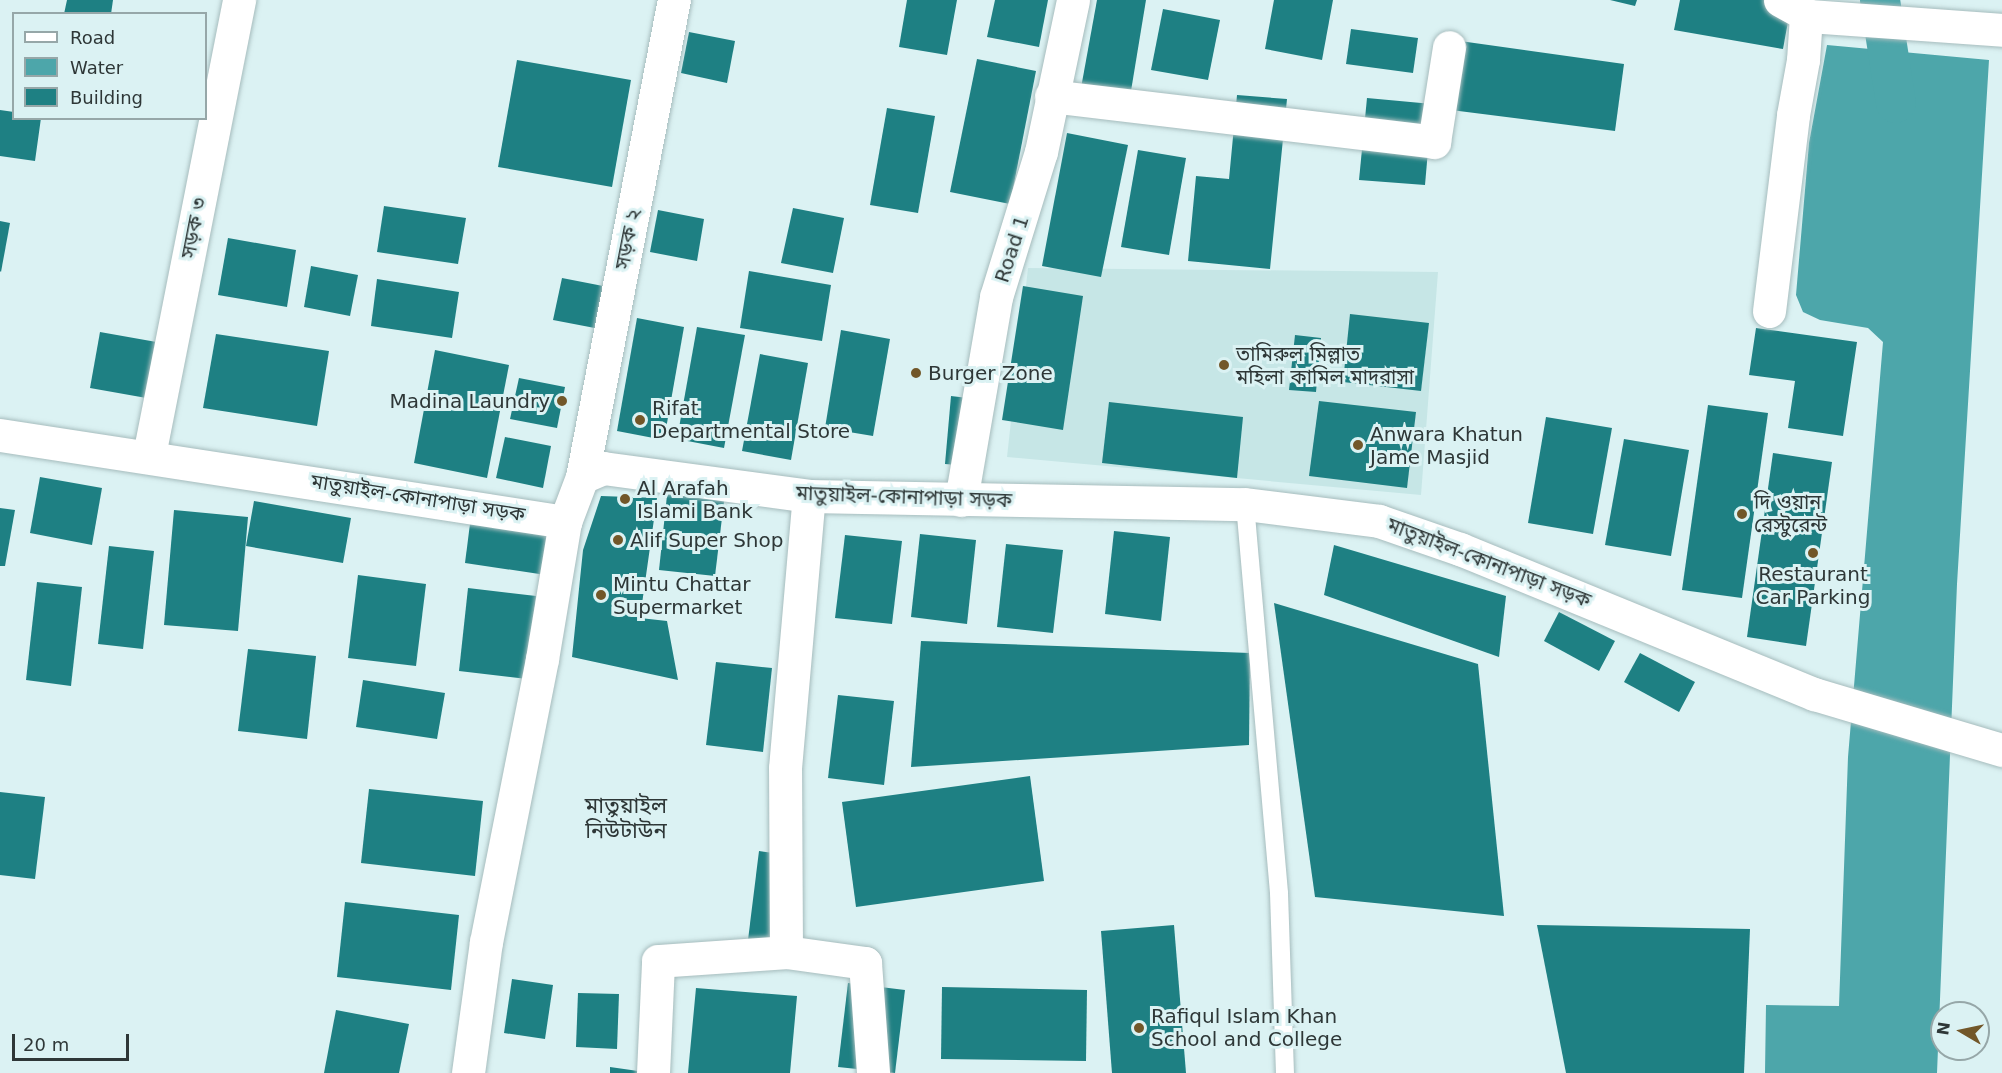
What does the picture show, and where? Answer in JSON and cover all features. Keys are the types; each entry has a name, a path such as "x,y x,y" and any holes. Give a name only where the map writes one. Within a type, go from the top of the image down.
{"street":[{"name":"সড়ক ৩","path":"149,455 238,0"},
{"name":"সড়ক ২","path":"582,477 674,0"},
{"name":"Road 1","path":"961,500 996,297 1027,205 1073,0"},
{"path":"1769,311 1792,115 1803,60 1798,11 2002,30"},
{"path":"1051,96 1434,142 1449,47"},
{"name":"মাতুয়াইল-কোনাপাড়া সড়ক","path":"0,435 149,455 565,522"},
{"name":"মাতুয়াইল-কোনাপাড়া সড়ক","path":"582,477 603,468 808,495 961,500 1245,504 1379,522 1460,549 1814,694 1990,747"},
{"path":"468,1073 486,942 542,659 565,522 582,477"},
{"path":"786,952 784,768 808,495"},
{"path":"653,1073 658,961 786,952 865,963 873,1073"}],"lane":[{"path":"1245,504 1279,893 1285,1073"}],"shaded area":[{"name":"তামিরুল মিল্লাত মহিলা কামিল মাদরাসা","path":"1028,268 1438,272 1421,495 1007,457"}],"water":[{"path":"1827,45 1989,60 1957,584 1940,1001 1930,1001 1930,1061 1937,1061 1937,1073 1765,1073 1766,1005 1839,1006 1848,757 1883,342 1868,328 1820,320 1803,312 1796,295 1809,143"}],"building":[{"path":"67,0 113,0 111,12 64,12"},
{"path":"907,0 957,0 947,55 899,47"},
{"path":"995,0 1048,0 1039,47 987,37"},
{"path":"1097,0 1146,0 1130,97 1081,88"},
{"path":"1274,0 1333,0 1322,60 1265,49"},
{"path":"1610,0 1637,0 1635,6"},
{"path":"1680,0 1792,0 1783,49 1674,30"},
{"path":"1163,9 1220,20 1208,80 1151,70"},
{"path":"1351,29 1418,38 1413,73 1346,64"},
{"path":"689,32 735,41 727,83 681,73"},
{"path":"1460,41 1624,64 1615,131 1451,110"},
{"path":"977,59 1036,71 1010,204 950,192"},
{"path":"517,60 631,80 612,187 498,167"},
{"path":"1237,95 1287,99 1270,269 1188,261 1196,176 1229,179"},
{"path":"1367,98 1432,104 1425,185 1359,180"},
{"path":"887,108 935,116 918,213 870,205"},
{"path":"0,110 12,112 12,120 41,120 35,161 0,156"},
{"path":"1067,133 1128,145 1101,277 1042,266"},
{"path":"1138,150 1186,158 1169,255 1121,247"},
{"path":"384,206 466,218 458,264 377,252"},
{"path":"793,208 844,218 833,273 781,263"},
{"path":"658,210 704,219 697,261 650,252"},
{"path":"0,221 10,223 1,272 0,271"},
{"path":"228,238 296,250 287,307 218,295"},
{"path":"311,266 358,275 350,316 304,307"},
{"path":"749,271 831,285 822,341 740,328"},
{"path":"562,278 608,287 600,329 553,320"},
{"path":"377,279 459,292 452,338 371,326"},
{"path":"1023,286 1083,296 1063,430 1002,420"},
{"path":"1350,314 1429,323 1421,391 1343,382"},
{"path":"637,318 684,327 664,440 617,431"},
{"path":"697,327 745,335 724,448 677,439"},
{"path":"1756,328 1857,342 1843,436 1788,428 1795,381 1749,375"},
{"path":"841,330 890,339 873,436 825,428"},
{"path":"100,332 162,343 152,399 90,388"},
{"path":"216,334 329,351 317,426 203,408"},
{"path":"1295,335 1321,338 1316,392 1289,390"},
{"path":"435,350 509,365 487,478 414,463"},
{"path":"760,354 808,363 791,460 742,451"},
{"path":"519,378 565,387 557,428 510,419"},
{"path":"951,396 976,399 969,466 945,464"},
{"path":"1319,401 1416,412 1407,488 1309,476"},
{"path":"1109,402 1243,417 1237,478 1102,463"},
{"path":"1708,405 1768,413 1742,598 1682,590"},
{"path":"1546,417 1612,428 1593,534 1528,523"},
{"path":"505,437 551,446 543,488 496,478"},
{"path":"1624,439 1689,450 1671,556 1605,545"},
{"path":"1773,453 1832,462 1806,646 1747,637"},
{"path":"40,477 102,488 92,545 30,533"},
{"path":"668,486 725,493 715,576 659,570"},
{"path":"601,496 657,498 640,618 667,621 678,680 572,657 583,550"},
{"path":"254,501 351,518 343,563 246,546"},
{"path":"0,508 15,510 5,566 0,566"},
{"path":"174,510 248,517 238,631 164,625"},
{"path":"471,516 553,529 546,575 465,563"},
{"path":"1114,531 1170,537 1161,621 1105,614"},
{"path":"920,534 976,540 967,624 911,617"},
{"path":"845,535 902,541 892,624 835,618"},
{"path":"1006,544 1063,550 1053,633 997,627"},
{"path":"1334,545 1506,596 1499,657 1324,595"},
{"path":"109,546 154,551 143,649 98,644"},
{"path":"358,575 426,584 416,666 348,658"},
{"path":"37,582 82,587 71,686 26,680"},
{"path":"468,588 536,596 527,679 459,671"},
{"path":"1274,603 1478,664 1504,916 1315,897"},
{"path":"1559,612 1615,641 1599,671 1544,641"},
{"path":"921,641 1250,653 1249,745 911,767"},
{"path":"248,649 316,656 307,739 238,731"},
{"path":"1640,653 1695,682 1679,712 1624,682"},
{"path":"716,662 772,668 763,752 706,745"},
{"path":"363,680 445,693 437,739 356,727"},
{"path":"838,695 894,701 884,785 828,778"},
{"path":"1030,776 1044,881 856,907 842,802"},
{"path":"369,789 483,801 475,876 361,863"},
{"path":"0,792 45,797 35,879 0,875"},
{"path":"759,851 796,856 784,953 747,948"},
{"path":"345,902 459,915 451,990 337,977"},
{"path":"1174,925 1186,1073 1112,1073 1101,931"},
{"path":"1537,925 1750,929 1744,1073 1566,1073"},
{"path":"512,979 553,985 545,1039 504,1033"},
{"path":"848,983 905,990 895,1073 838,1067"},
{"path":"942,987 1087,990 1086,1061 941,1059"},
{"path":"696,988 797,996 790,1073 688,1073"},
{"path":"578,993 619,994 617,1049 576,1047"},
{"path":"336,1010 409,1024 399,1073 324,1073"},
{"path":"610,1067 645,1072 645,1073 610,1073"}],"waterway":[{"path":"1880,0 1896,103"}],"place":[{"name":"তামিরুল মিল্লাত মহিলা কামিল মাদরাসা","path":"1224,365"},
{"name":"Burger Zone","path":"916,373"},
{"name":"Madina Laundry","path":"562,401"},
{"name":"Rifat Departmental Store","path":"640,420"},
{"name":"Anwara Khatun Jame Masjid","path":"1358,445"},
{"name":"Al Arafah Islami Bank","path":"625,499"},
{"name":"দি ওয়ান রেস্টুরেন্ট","path":"1742,514"},
{"name":"Alif Super Shop","path":"618,540"},
{"name":"Restaurant Car Parking","path":"1813,553"},
{"name":"Mintu Chattar Supermarket","path":"601,595"},
{"name":"Rafiqul Islam Khan School and College","path":"1139,1028"}],"district":[{"name":"মাতুয়াইল নিউটাউন","path":"626,818"}]}
